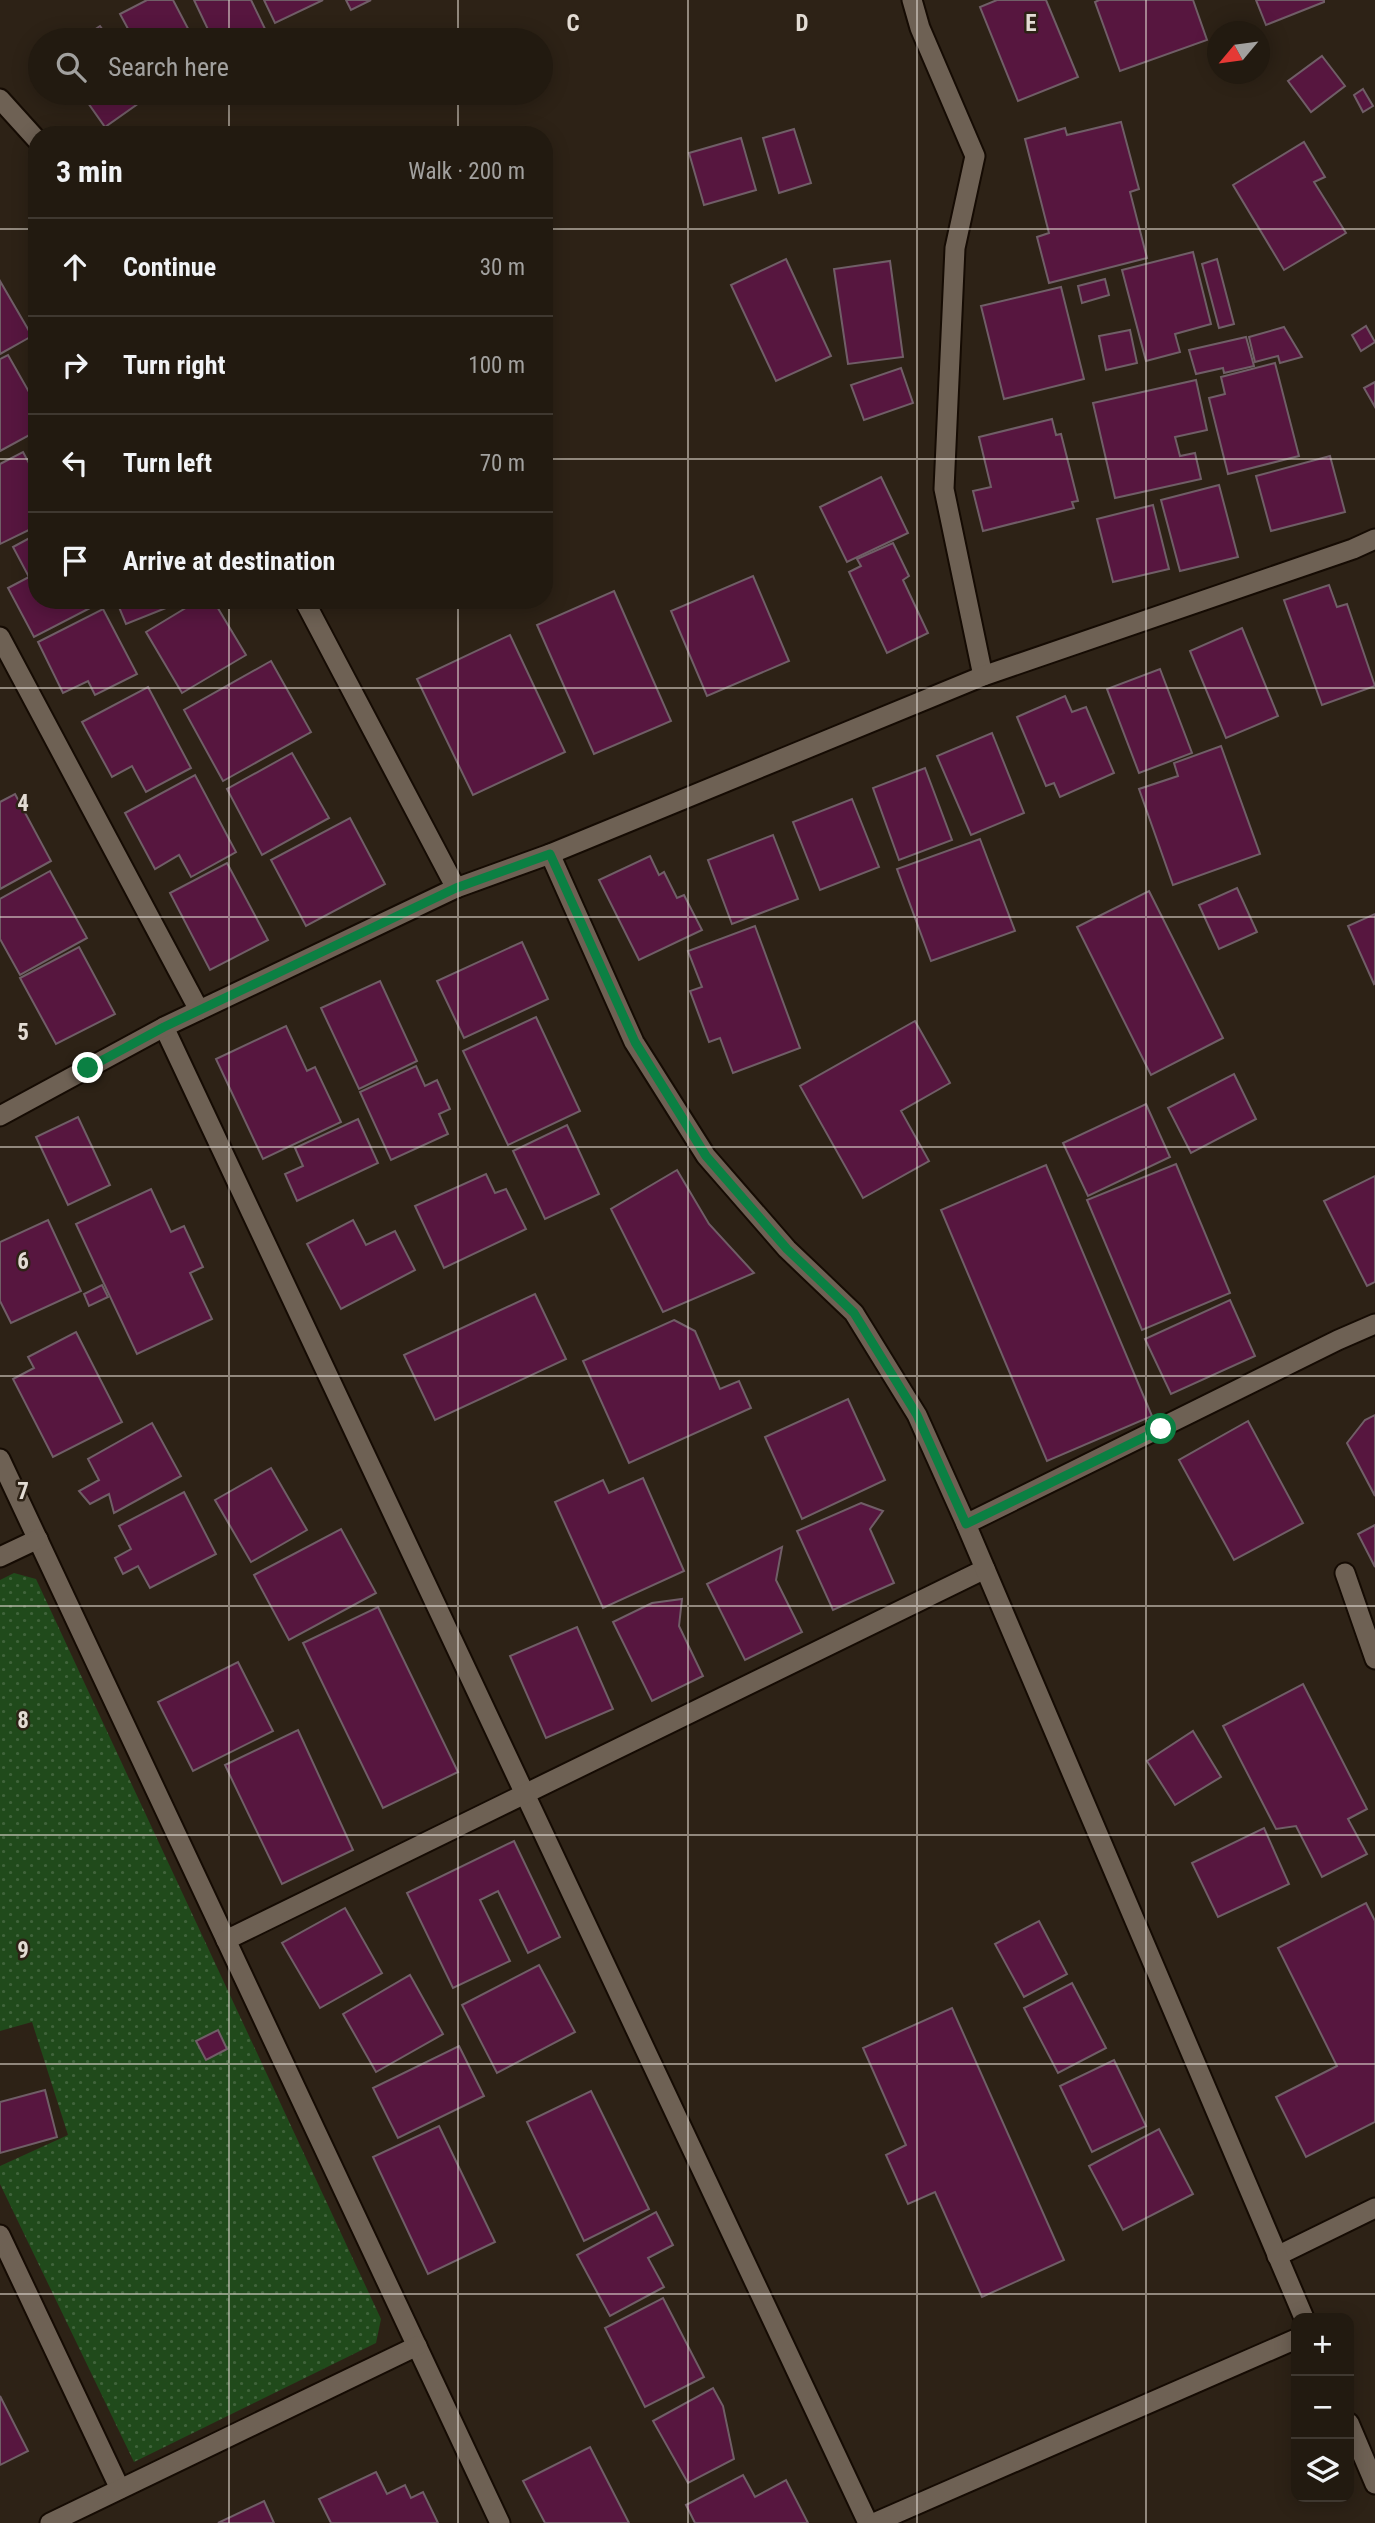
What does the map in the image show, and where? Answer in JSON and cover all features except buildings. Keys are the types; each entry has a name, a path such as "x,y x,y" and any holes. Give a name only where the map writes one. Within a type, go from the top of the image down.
{"street":[{"path":"912,0 920,28 975,156 955,248 944,489 984,676"},
{"path":"0,99 28,130"},
{"path":"0,1116 164,1027 456,888 550,854 984,676 1353,549 1375,539"},
{"path":"309,609 456,888"},
{"path":"0,637 199,1010"},
{"path":"550,854 635,1042 706,1156 787,1249 854,1313 917,1415 966,1524 1302,2313"},
{"path":"164,1027 868,2523"},
{"path":"966,1524 1375,1324"},
{"path":"0,1459 500,2523"},
{"path":"0,1557 38,1539"},
{"path":"226,1940 985,1569"},
{"path":"1345,1573 1375,1659"},
{"path":"1277,2256 1375,2208"},
{"path":"0,2235 120,2489"},
{"path":"874,2523 1291,2341"},
{"path":"50,2523 417,2346"},
{"path":"1354,2435 1375,2484"}],"green space":[{"path":"14,1573 36,1579 381,2319 376,2343 134,2462 0,2184 0,2166 68,2135 32,2022 0,2031 0,1580"}],"route":[{"path":"88,1068 164,1027 456,888 550,854 635,1042 706,1156 787,1249 854,1313 917,1415 966,1524 1161,1429"}]}
